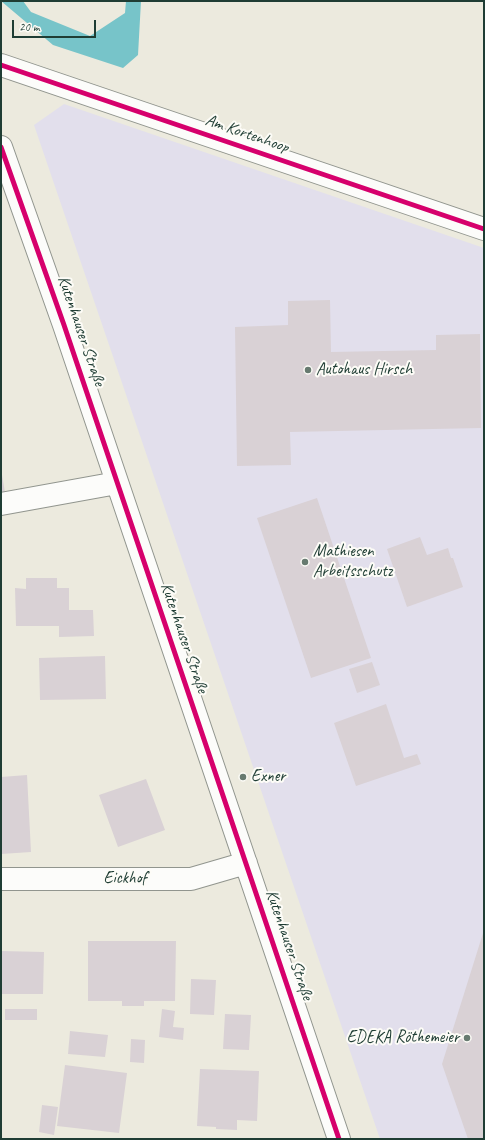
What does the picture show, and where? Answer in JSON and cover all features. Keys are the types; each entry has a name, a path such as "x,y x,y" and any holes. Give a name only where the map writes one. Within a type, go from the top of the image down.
{"street":[{"name":"Am Kortenhoop","path":"1,64 484,229"},
{"name":"Kutenhauser Straße","path":"1,147 8,186 66,332 339,1139"},
{"path":"1,504 117,482"},
{"name":"Eickhof","path":"1,879 191,879 246,863"}],"shaded area":[{"path":"64,104 484,248 484,1139 380,1139 34,125"}],"water":[{"path":"1,1 23,1 31,12 90,36 125,13 126,1 141,1 138,55 123,68 53,45"}],"building":[{"path":"330,300 331,352 436,350 436,335 480,334 481,428 290,432 291,465 237,466 235,327 288,325 288,301"},
{"path":"2,475 5,492 1,492"},
{"path":"317,498 371,658 311,678 257,518"},
{"path":"420,537 427,555 448,548 463,587 407,607 387,549"},
{"path":"26,578 57,578 57,588 69,588 69,610 93,610 94,636 59,637 59,626 16,626 15,588 26,589"},
{"path":"105,656 106,699 40,700 39,658"},
{"path":"372,662 380,685 357,693 349,669"},
{"path":"386,704 404,758 417,754 421,764 356,786 334,723"},
{"path":"27,775 31,852 1,854 1,777"},
{"path":"146,779 165,830 118,847 99,795"},
{"name":"EDEKA Röthemeier","path":"484,930 484,1139 468,1139 442,1064"},
{"path":"88,941 176,941 175,1001 144,1001 144,1006 122,1006 122,1001 88,1001"},
{"path":"1,951 44,952 43,994 1,994"},
{"path":"191,979 216,980 214,1015 190,1014"},
{"path":"5,1009 37,1009 37,1020 5,1020"},
{"path":"162,1009 175,1011 173,1027 184,1028 183,1040 159,1037"},
{"path":"225,1014 251,1015 249,1050 223,1049"},
{"path":"70,1031 108,1035 105,1057 68,1054"},
{"path":"131,1039 145,1040 144,1063 130,1062"},
{"path":"65,1065 127,1073 119,1133 57,1126"},
{"path":"200,1069 259,1071 257,1121 237,1120 237,1130 197,1126"},
{"path":"42,1105 58,1107 54,1135 39,1132"}],"cycle path":[{"path":"1,65 484,229"},
{"path":"1,147 64,325 339,1139"}],"place":[{"name":"Autohaus Hirsch","path":"308,370"},
{"name":"Mathiesen Arbeitsschutz","path":"305,562"},
{"name":"Exner","path":"243,777"},
{"name":"EDEKA Röthemeier","path":"467,1038"}]}
